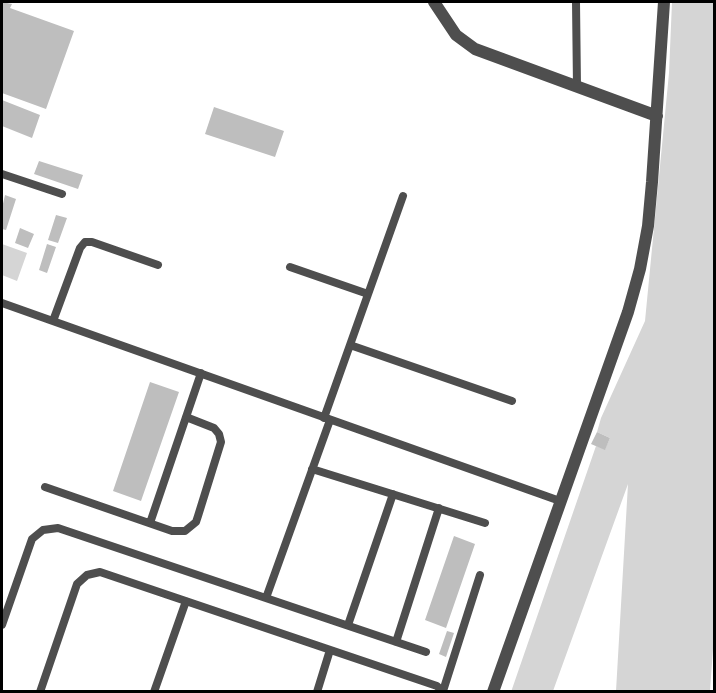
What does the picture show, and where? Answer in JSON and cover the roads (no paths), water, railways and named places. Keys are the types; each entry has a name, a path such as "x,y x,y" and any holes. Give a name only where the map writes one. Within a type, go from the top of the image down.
{"street":[{"path":"434,2 456,34 475,49 657,117"},
{"path":"493,692 628,312 640,269 648,226 664,2"}],"lane":[{"path":"576,2 577,87"},
{"path":"2,174 62,194"},
{"path":"266,598 312,469 350,345 403,196"},
{"path":"53,321 80,248 85,242 92,242 158,265"},
{"path":"290,267 368,294"},
{"path":"2,303 560,501"},
{"path":"350,345 512,401"},
{"path":"150,524 201,373"},
{"path":"45,487 178,532 191,527 198,516 220,447 220,438 214,428 186,417"},
{"path":"312,469 485,523"},
{"path":"348,625 393,494"},
{"path":"396,642 439,508"},
{"path":"2,626 32,539 50,528 65,530 426,652"},
{"path":"40,692 77,584 87,575 100,572 437,687 443,691 480,575"},
{"path":"154,692 186,601"},
{"path":"317,692 330,650"}]}
